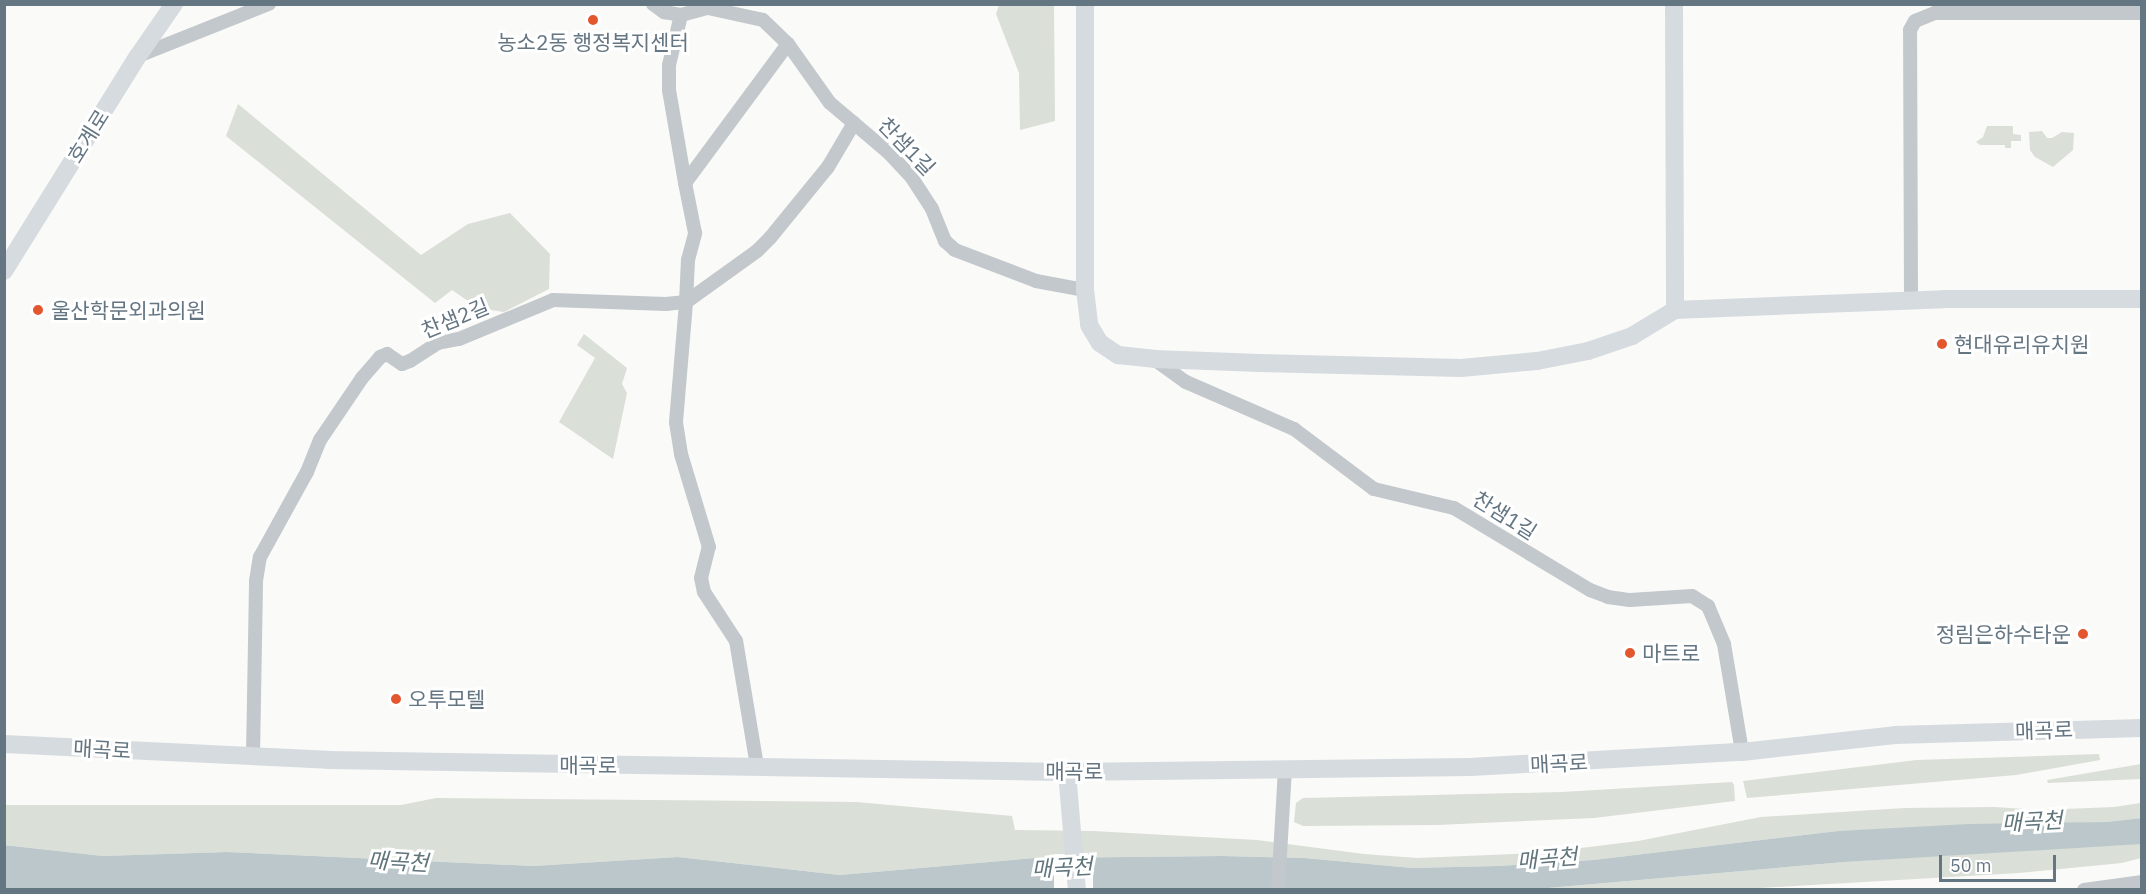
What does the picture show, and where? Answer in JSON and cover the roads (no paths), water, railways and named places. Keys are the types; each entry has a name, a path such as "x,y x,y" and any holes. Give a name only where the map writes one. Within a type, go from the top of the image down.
{"street":[{"name":"호계로","path":"4,271 138,56 174,4"},
{"path":"138,56 269,4"},
{"path":"653,4 664,12 681,15 669,65 669,90 695,233 688,260 676,422 681,454 709,547 701,578 704,592 736,641 757,766"},
{"path":"1085,4 1085,290 1089,325 1100,343 1118,355 1154,359 1461,368 1537,361 1588,351 1632,336 1675,310 1911,301 2142,299"},
{"path":"1674,4 1675,310"},
{"name":"찬샘1길","path":"681,15 708,6 763,20 788,44 830,103 912,178 932,209 945,241 964,256 1036,280 1085,290"},
{"path":"1911,301 1910,30 1916,21 1935,13 2142,13"},
{"path":"685,183 788,44"},
{"path":"686,302 757,251 770,238 828,167 854,123"},
{"name":"찬샘2길","path":"254,756 256,581 261,557 307,472 320,440 380,357 387,354 402,364 438,344 459,339 553,300 666,304 686,302"},
{"name":"찬샘1길","path":"1154,359 1186,382 1294,429 1374,489 1454,508 1590,590 1608,597 1630,600 1692,596 1708,606 1724,644 1742,752"},
{"name":"매곡로","path":"4,744 254,756 548,765 757,766 1066,772 1470,767 1742,752 1895,735 2142,728"},
{"path":"1278,890 1285,768"},
{"path":"1066,772 1077,890"},
{"path":"2084,890 2142,882"}],"water":[{"name":"매곡천","path":"2142,818 2141,844 1845,862 1525,890 5,890 4,845 103,856 227,852 533,866 678,857 840,875 1034,858 1223,856 1305,858 1412,868 1593,860 1838,831 1969,824 2106,822"}],"place":[{"name":"농소2동 행정복지센터","path":"593,20"},
{"name":"울산학문외과의원","path":"38,310"},
{"name":"현대유리유치원","path":"1942,344"},
{"name":"정림은하수타운","path":"2083,634"},
{"name":"마트로","path":"1630,653"},
{"name":"오투모텔","path":"396,699"}]}
